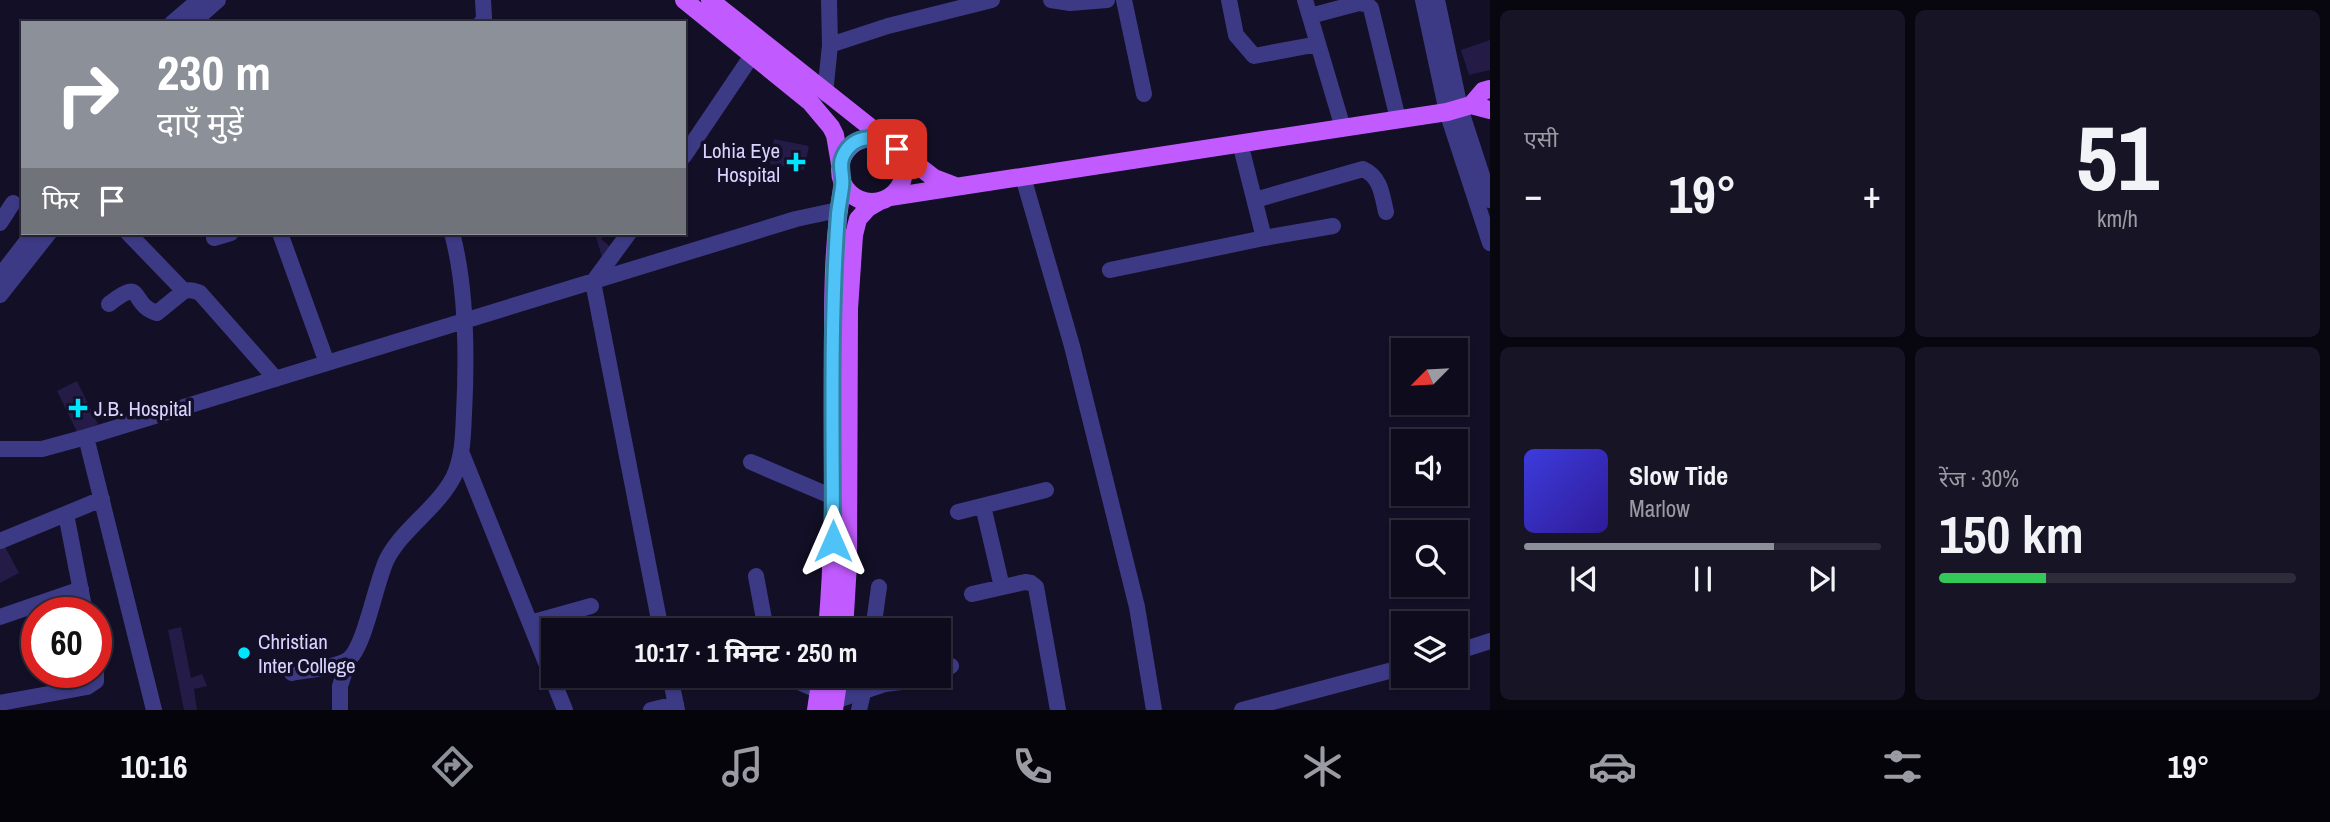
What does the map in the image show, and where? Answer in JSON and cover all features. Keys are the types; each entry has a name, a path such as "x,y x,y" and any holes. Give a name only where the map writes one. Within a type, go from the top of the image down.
{"main road":[{"path":"684,0 810,102 835,135 843,184 838,210 833,317 833,563 828,618"},
{"path":"710,0 934,178 956,186"},
{"path":"1459,109 1490,89"},
{"path":"843,184 859,200 869,202 956,186 1459,109 1490,110"},
{"path":"840,164 850,146 859,140 879,138 893,146 904,169 898,189 868,208 859,219 854,234 849,309 848,564 845,618"},
{"path":"816,710 819,688"},
{"path":"835,706 837,688"}],"street":[{"path":"174,21 199,0"},
{"path":"194,21 218,0"},
{"path":"482,21 483,0"},
{"path":"825,94 830,45 829,0"},
{"path":"830,45 888,26 992,0"},
{"path":"1051,0 1070,3 1107,0"},
{"path":"1125,0 1144,94"},
{"path":"1229,0 1236,35 1254,56 1318,44"},
{"path":"1423,0 1490,200"},
{"path":"1437,0 1490,243"},
{"path":"1343,128 1308,8 1359,3 1371,8 1398,119"},
{"path":"686,153 763,40"},
{"path":"1240,144 1264,238"},
{"path":"1255,200 1363,169 1377,179 1386,212"},
{"path":"1023,177 1072,346 1137,607 1154,710"},
{"path":"0,223 12,203"},
{"path":"0,449 42,449 86,438 796,219 838,210"},
{"path":"1110,270 1333,226"},
{"path":"0,276 31,235"},
{"path":"0,295 47,235"},
{"path":"130,235 184,291"},
{"path":"214,238 224,235"},
{"path":"281,235 327,363"},
{"path":"340,710 340,686 349,659 358,646 387,559 441,495 453,477 462,454 466,379 464,320 453,235"},
{"path":"628,235 593,282 659,618"},
{"path":"109,304 130,290 148,309 157,313 184,291 189,289 200,293 276,379"},
{"path":"86,438 154,710"},
{"path":"462,454 565,710"},
{"path":"751,462 833,497"},
{"path":"958,512 1046,490"},
{"path":"0,541 102,499"},
{"path":"983,506 1002,587"},
{"path":"66,514 82,597"},
{"path":"756,576 764,618"},
{"path":"972,594 1025,582 1036,587 1058,710"},
{"path":"875,618 879,587"},
{"path":"0,617 81,589"},
{"path":"530,623 591,606"},
{"path":"1468,648 1490,641"},
{"path":"292,673 349,659"},
{"path":"1242,710 1391,670"},
{"path":"0,703 82,688"},
{"path":"651,710 676,707 672,688"},
{"path":"835,706 859,688"},
{"path":"859,710 865,688"}],"building":[{"path":"1490,40 1490,70 1469,75 1461,50"},
{"path":"774,139 809,146 804,170 770,164"},
{"path":"596,235 604,235 601,239 613,249 603,261"},
{"path":"77,381 98,424 78,434 57,391"},
{"path":"3,543 19,573 0,583 0,545"},
{"path":"181,627 191,678 202,674 207,686 194,689 197,710 184,710 168,630"}],"place":[{"name":"Lohia Eye Hospital","path":"796,162"},
{"name":"J.B. Hospital","path":"78,408"},
{"name":"Christian Inter College","path":"244,653"}],"route":[{"path":"833,541 833,317 838,210 843,184 840,164 850,146 859,140 879,138 897,149"}]}
